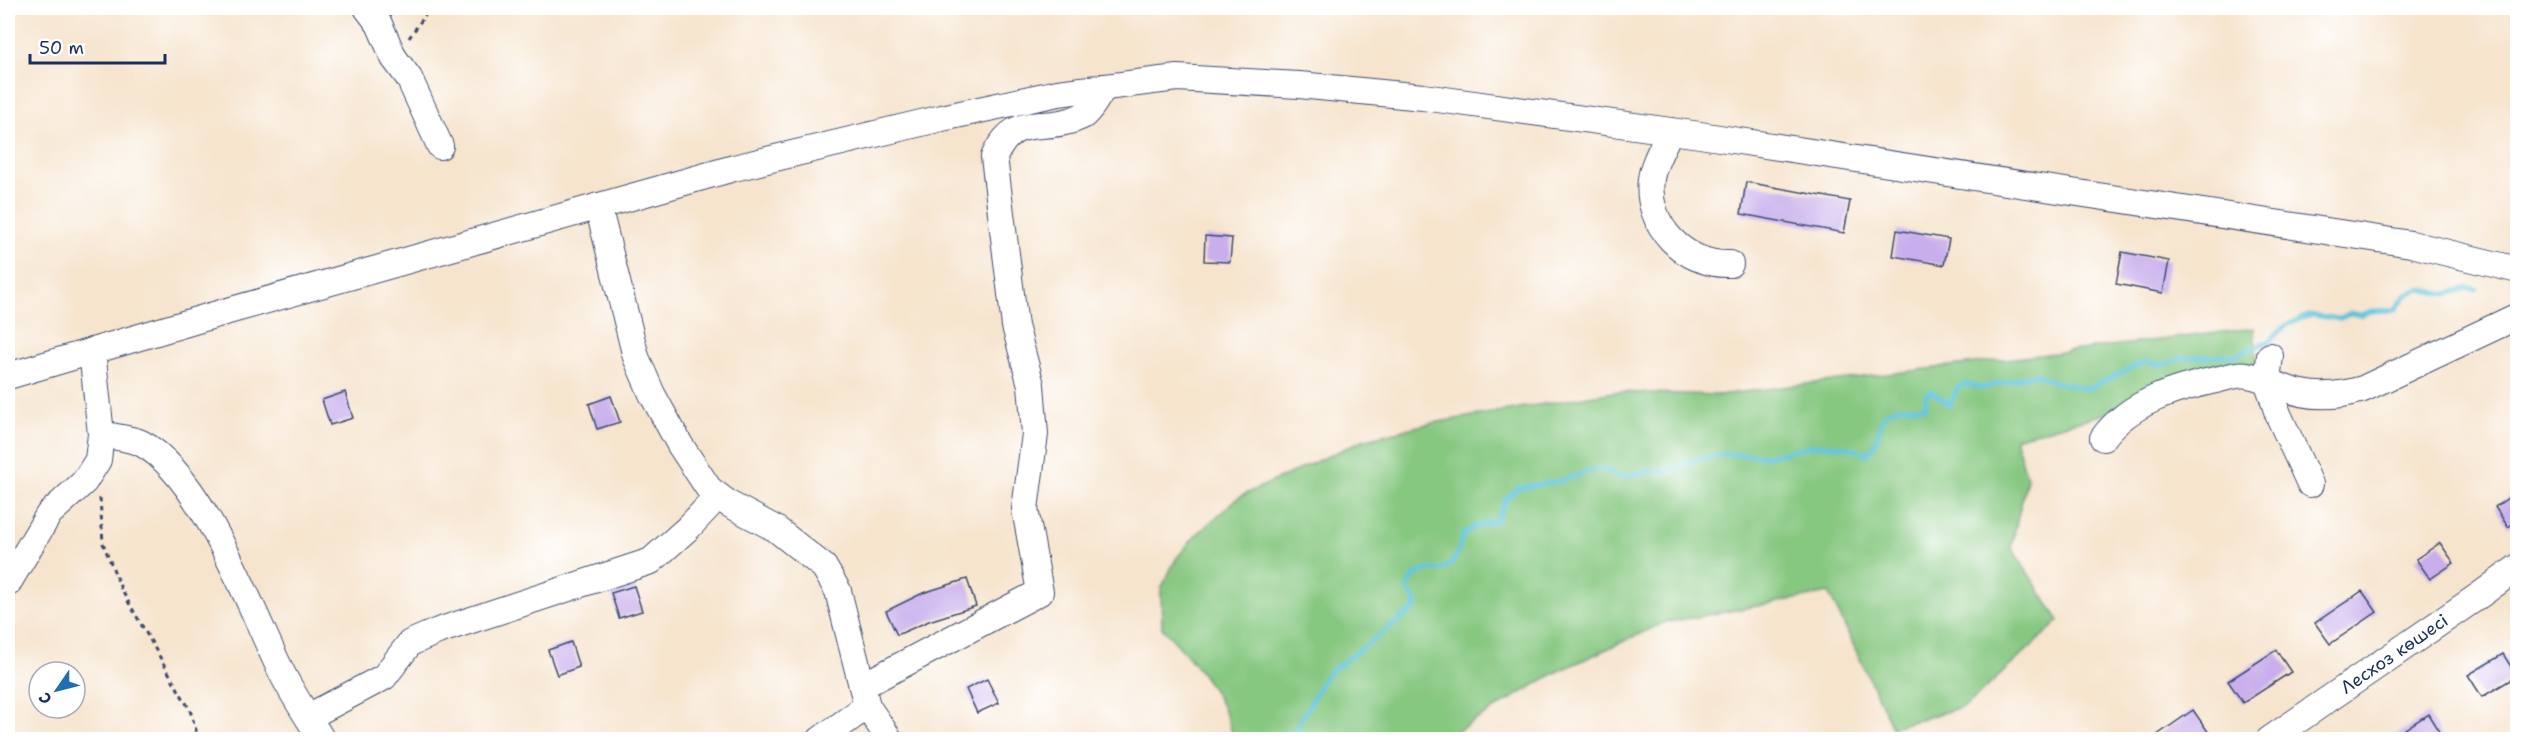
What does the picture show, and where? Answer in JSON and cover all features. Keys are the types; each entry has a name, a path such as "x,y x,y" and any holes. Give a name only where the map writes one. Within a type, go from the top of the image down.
{"street":[{"path":"367,8 379,24 394,58 409,78 440,146"},
{"path":"8,376 734,168 942,118 1058,93 1177,78 1299,85 1423,97 1670,131 2411,243 2517,270"},
{"path":"819,740 865,696 1040,592 1025,509 1035,435 1031,385 1016,326 994,157 1001,143 1015,129 1032,124 1062,123 1084,116 1104,87"},
{"path":"1670,131 1651,177 1651,202 1659,222 1673,243 1695,258 1730,264"},
{"path":"598,206 636,357 652,394 680,445 710,489 729,504 776,528 825,567 838,591 865,696 890,740"},
{"path":"2269,368 2284,388 2314,395 2344,395 2363,389 2517,316"},
{"path":"8,583 49,514 84,482 98,460 101,434 92,351"},
{"path":"2103,438 2127,415 2166,393 2269,368"},
{"path":"2269,368 2278,414 2310,484"},
{"path":"101,434 141,443 179,473 200,506 235,573 285,679 322,740"},
{"path":"308,717 384,677 410,644 419,639 651,561 688,528 718,496"},
{"name":"Лесхоз көшесі","path":"2269,740 2432,629 2517,567"}],"path":[{"path":"394,58 430,8"},
{"path":"100,495 103,543 121,589 190,710 199,740"}],"green space":[{"path":"2254,328 2257,364 2119,410 2015,438 2027,478 2011,547 2059,621 1966,706 1892,727 1829,593 1663,623 1553,674 1444,739 1233,739 1229,723 1215,693 1195,665 1162,628 1161,589 1176,559 1196,535 1239,497 1363,440 1427,424 1613,392 1719,395"}],"building":[{"path":"1746,182 1850,201 1844,233 1741,214"},
{"path":"1897,230 1949,239 1944,265 1893,256"},
{"path":"1205,236 1232,238 1230,262 1204,261"},
{"path":"2122,252 2169,261 2163,293 2116,284"},
{"path":"345,392 353,418 330,425 322,400"},
{"path":"611,396 620,422 597,429 589,404"},
{"path":"2517,492 2517,521 2508,527 2495,507"},
{"path":"2440,543 2454,563 2430,579 2416,559"},
{"path":"967,579 976,606 929,621 897,635 886,611 923,593"},
{"path":"634,586 642,611 619,618 611,593"},
{"path":"2362,591 2377,612 2330,644 2315,623"},
{"path":"571,642 579,667 557,675 548,650"},
{"path":"2276,650 2291,672 2243,703 2228,681"},
{"path":"2503,654 2517,676 2482,697 2468,675"},
{"path":"987,679 999,703 977,713 966,689"},
{"path":"2193,710 2209,733 2198,740 2150,740"},
{"path":"2428,714 2444,740 2388,740"}],"waterway":[{"path":"1290,740 1323,680 1330,672 1414,609 1417,604 1407,588 1414,577 1421,571 1436,570 1451,564 1463,534 1477,526 1497,520 1505,500 1518,488 1561,481 1589,471 1603,469 1621,477 1650,471 1672,470 1697,459 1726,454 1770,456 1813,445 1843,446 1867,454 1874,446 1884,414 1897,407 1925,407 1926,396 1931,391 1950,405 1957,388 1965,384 1983,388 2036,374 2055,382 2087,389 2144,362 2163,365 2183,358 2236,355 2269,341 2285,326 2312,315 2340,319 2350,313 2361,315 2372,311 2395,310 2406,295 2419,289 2447,294 2468,288 2476,289"}]}
